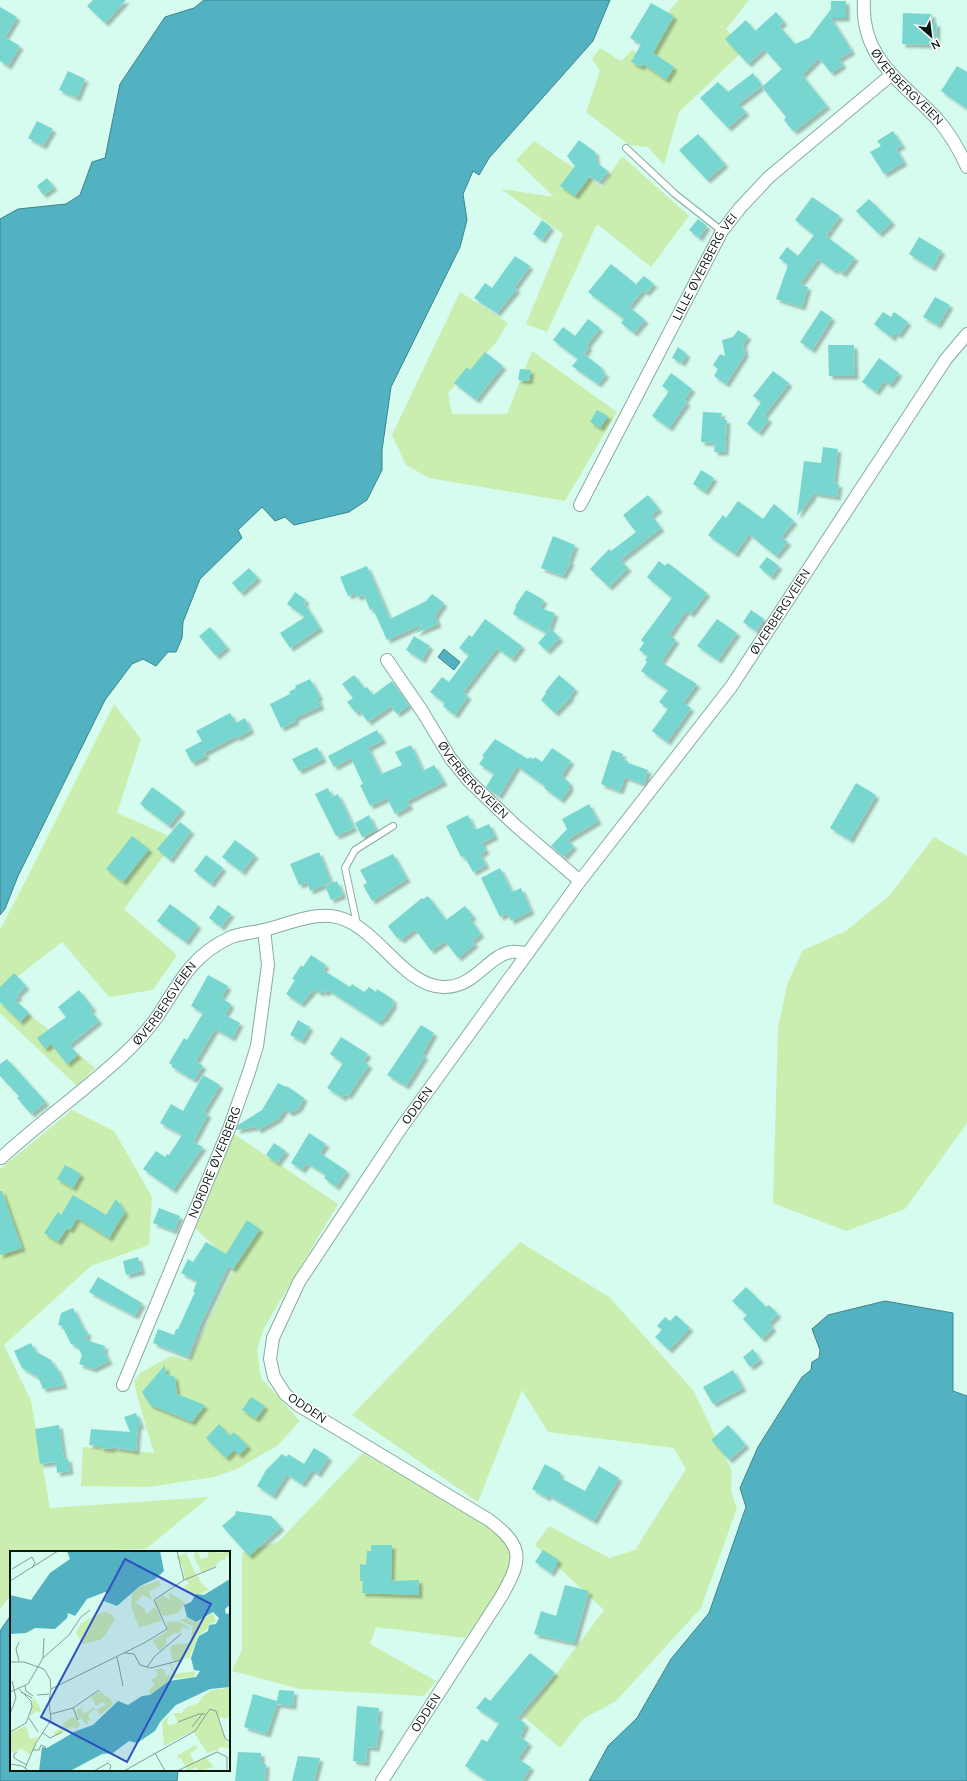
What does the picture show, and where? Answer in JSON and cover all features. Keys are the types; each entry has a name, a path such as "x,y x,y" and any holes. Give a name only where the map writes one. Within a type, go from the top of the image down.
{"street":[{"name":"ØVERBERGVEIEN","path":"864,0 864,13 868,34 876,53 891,75 938,121 954,142 967,166"},
{"name":"LILLE ØVERBERG VEI","path":"580,505 722,231 740,208 769,177 891,75"},
{"name":"ØVERBERGVEIEN","path":"1,1158 122,1056 156,1018 181,978 193,963 229,938 311,917 332,916 356,924 415,976 430,984 442,987 457,985 474,978 496,958 511,952 528,953 580,881 731,687 946,360 967,334"},
{"name":"ØVERBERGVEIEN","path":"387,660 422,711 451,759 469,781 515,825 580,881"},
{"name":"NORDRE ØVERBERG","path":"123,1385 229,1129 257,1046 268,965 264,930"},
{"name":"ODDEN","path":"382,1781 501,1597 510,1581 516,1564 517,1550 510,1538 490,1520 298,1405 285,1394 274,1377 270,1359 273,1338 299,1282 401,1128 528,953"}],"lane":[{"path":"626,148 675,194 722,231"},
{"path":"356,924 346,868 355,850 394,826"}],"green space":[{"path":"679,0 749,0 726,29 744,50 679,112 664,165 648,147 629,145 586,112 600,71 592,59 600,48 621,61 632,50 649,61 650,43 670,10"},
{"path":"534,141 602,187 622,156 689,216 651,267 597,224 547,332 526,324 563,234 501,189 554,197 516,160"},
{"path":"460,292 508,323 495,344 448,393 452,414 507,414 532,351 617,412 565,501 429,478 406,465 392,435"},
{"path":"114,704 141,739 117,813 176,839 124,909 177,955 153,990 109,997 62,942 0,990 0,930"},
{"path":"934,837 967,856 967,1123 905,1209 846,1231 773,1203 778,1028 788,982 803,950 846,931 890,895"},
{"path":"0,995 43,1025 95,1068 77,1086 0,1013"},
{"path":"72,1110 114,1131 152,1197 149,1245 91,1266 4,1345 31,1401 50,1508 209,1497 146,1549 10,1551 10,1596 0,1609 0,1169"},
{"path":"234,1134 338,1204 264,1328 257,1350 261,1378 300,1421 277,1446 237,1469 214,1477 148,1487 81,1486 83,1447 154,1453 134,1381 140,1373 171,1356 189,1361 235,1266 194,1227"},
{"path":"520,1242 609,1297 693,1390 732,1471 731,1492 737,1508 701,1608 616,1701 583,1719 560,1748 524,1717 604,1610 535,1545 549,1526 609,1558 635,1550 686,1469 674,1448 548,1432 522,1390 478,1502 352,1415"},
{"path":"363,1453 507,1538 517,1556 510,1578 465,1638 376,1627 370,1644 436,1681 424,1696 300,1689 232,1671 242,1650 242,1553 278,1542"}],"water":[{"path":"204,0 610,0 593,41 489,158 479,175 473,171 463,194 467,220 460,247 391,387 382,450 382,470 367,500 349,512 294,525 285,517 275,521 262,507 238,530 242,538 200,579 183,622 182,638 176,652 168,652 156,666 143,659 132,664 105,700 18,876 5,909 0,915 0,219 18,209 66,204 80,195 92,162 105,158 120,84 165,17 194,8"},
{"path":"444,649 460,662 454,670 438,657"},
{"path":"885,1301 953,1313 953,1391 967,1396 967,1781 589,1781 608,1746 637,1718 671,1659 709,1613 746,1507 740,1488 758,1447 802,1377 811,1370 812,1362 819,1358 820,1350 812,1329 828,1315"},
{"path":"10,1616 10,1771 178,1771 177,1781 0,1781 0,1631"}],"building":[{"path":"93,0 126,0 105,23 87,6"},
{"path":"831,1 846,1 846,18 831,18 852,51 839,59 843,65 831,73 819,58 802,75 827,106 793,131 784,120 786,117 762,87 782,69 764,49 748,64 725,39 746,20 755,31 776,12 784,22 779,26 795,44 809,38 831,9"},
{"path":"651,3 674,16 653,53 674,67 666,80 643,64 641,67 631,62 641,44 630,38"},
{"path":"0,7 17,17 5,37 20,46 8,66 0,61"},
{"path":"903,13 932,14 932,23 937,23 936,45 902,44"},
{"path":"957,66 967,72 967,109 941,91"},
{"path":"68,71 85,79 77,98 59,90"},
{"path":"753,73 762,86 738,104 746,112 728,128 700,98 718,82 728,92"},
{"path":"37,121 53,129 43,146 28,138"},
{"path":"893,131 902,145 896,149 904,162 884,174 870,152 881,146 877,141"},
{"path":"698,134 725,164 707,180 679,150"},
{"path":"579,140 595,152 597,163 608,171 599,182 590,176 575,196 560,186 575,166 567,156"},
{"path":"47,178 54,187 43,195 37,186"},
{"path":"812,197 840,216 826,236 855,258 843,274 836,269 834,271 818,259 800,284 808,287 802,307 776,299 788,265 779,258 787,247 798,256 814,235 795,220"},
{"path":"869,199 892,222 879,234 856,211"},
{"path":"698,219 707,226 699,238 689,230"},
{"path":"542,220 551,227 542,240 533,234"},
{"path":"919,237 942,251 932,268 909,254"},
{"path":"515,256 530,266 514,288 517,289 497,313 474,298 485,283 492,288"},
{"path":"611,264 643,290 629,307 645,320 634,333 621,323 624,319 588,292"},
{"path":"644,276 654,284 646,293 636,284"},
{"path":"935,297 950,305 938,325 923,317"},
{"path":"821,310 832,318 812,350 800,342"},
{"path":"883,312 891,317 894,312 908,322 899,335 895,333 892,338 874,324"},
{"path":"588,319 600,328 587,345 589,347 584,354 602,368 601,370 606,374 598,384 572,366 578,359 553,340 563,327 575,336"},
{"path":"738,330 748,336 743,344 745,354 726,384 714,376 718,369 713,365 720,354 725,356 722,340 733,337"},
{"path":"828,345 854,345 855,376 829,376"},
{"path":"678,347 687,354 682,363 672,358"},
{"path":"485,352 503,366 476,400 454,383 467,367 470,370"},
{"path":"879,358 899,373 890,385 884,381 876,392 862,382"},
{"path":"520,369 531,370 529,381 518,380"},
{"path":"773,371 789,383 764,416 769,419 759,433 747,424 761,402 753,396"},
{"path":"671,373 692,389 684,400 687,402 669,428 652,416 669,391 662,386"},
{"path":"597,410 608,416 600,428 590,422"},
{"path":"703,412 722,413 721,419 727,420 725,452 714,452 715,443 701,442"},
{"path":"823,447 838,449 834,483 839,484 837,497 813,493 812,497 797,516 804,461 821,463"},
{"path":"701,470 714,478 705,492 693,484"},
{"path":"648,495 659,509 651,515 661,528 620,560 628,568 609,587 590,569 609,549 611,551 636,532 623,515"},
{"path":"738,501 763,519 774,504 794,521 781,537 788,542 776,556 749,534 735,554 708,535 723,515 726,518"},
{"path":"553,536 575,545 569,561 571,562 563,576 541,568"},
{"path":"767,557 779,566 771,577 759,567"},
{"path":"659,561 665,566 668,563 707,593 691,614 686,611 669,635 676,640 661,662 697,684 683,703 691,708 667,742 652,731 668,709 659,702 668,690 641,671 647,662 645,660 648,656 639,650 644,643 641,640 672,598 647,577"},
{"path":"367,566 390,619 426,601 432,594 444,603 435,616 438,624 416,633 422,624 387,640 373,609 370,610 364,595 357,597 355,593 348,596 340,577"},
{"path":"249,568 258,578 241,593 232,583"},
{"path":"526,590 544,600 540,608 555,613 548,633 551,629 560,638 547,651 538,643 547,633 513,614 516,607 515,606"},
{"path":"295,592 306,600 304,603 320,628 290,648 280,633 305,617 287,604"},
{"path":"751,610 764,619 756,631 743,622"},
{"path":"485,619 522,646 512,659 497,648 463,692 468,696 455,715 443,706 445,703 430,692 442,677 449,682 469,655 459,648 469,635 472,637"},
{"path":"717,619 737,633 718,660 697,646"},
{"path":"210,627 227,647 216,656 199,636"},
{"path":"414,636 430,646 422,660 406,650"},
{"path":"354,675 365,689 367,687 373,695 392,681 409,705 397,714 391,706 368,722 359,710 356,713 347,702 353,698 342,684"},
{"path":"559,675 575,689 570,695 571,697 555,713 541,700 546,693 545,692"},
{"path":"310,679 320,697 317,698 321,706 295,718 296,721 281,728 270,704 290,694 289,692 296,688 295,686"},
{"path":"230,713 236,723 245,718 251,730 237,738 236,736 204,753 206,756 192,763 185,750 202,741 196,731"},
{"path":"377,730 383,740 368,748 381,774 402,765 395,752 411,745 423,771 434,765 444,782 407,801 410,806 395,814 387,798 370,806 360,785 363,784 351,758 334,767 328,756"},
{"path":"495,739 528,759 530,757 533,759 535,757 542,762 552,748 571,761 561,776 569,782 570,788 561,800 544,788 545,786 517,766 499,796 489,790 486,787 494,774 479,764 484,757 482,756"},
{"path":"317,747 323,759 299,771 292,759"},
{"path":"612,750 623,754 621,759 628,761 628,763 648,770 644,784 625,777 620,791 601,784"},
{"path":"856,783 876,795 850,840 830,828"},
{"path":"152,787 182,809 169,826 140,804"},
{"path":"328,788 332,797 338,794 354,828 336,836 315,794"},
{"path":"589,804 598,821 567,840 574,846 564,857 551,846 567,829 562,819"},
{"path":"369,815 376,830 362,837 355,823"},
{"path":"468,815 475,830 489,824 495,836 482,843 486,851 480,854 486,865 473,872 464,856 461,857 446,826"},
{"path":"180,822 191,831 170,860 157,849"},
{"path":"132,836 149,849 123,882 106,869"},
{"path":"235,840 255,855 242,872 222,857"},
{"path":"319,852 331,882 310,891 307,882 299,885 290,864"},
{"path":"393,854 407,879 372,901 363,885 367,883 360,870"},
{"path":"206,855 223,868 211,884 194,871"},
{"path":"500,868 512,892 521,888 531,911 511,921 508,913 500,917 481,878"},
{"path":"337,881 343,895 331,900 325,886"},
{"path":"428,896 446,920 465,906 473,916 470,919 481,934 472,941 475,944 458,958 445,941 431,951 415,929 401,940 398,937 397,938 388,926 422,898 423,899"},
{"path":"170,904 198,925 186,942 157,921"},
{"path":"218,905 231,914 221,927 209,918"},
{"path":"311,955 326,965 323,970 350,987 352,984 364,992 369,987 376,992 377,989 394,1000 392,1003 394,1004 384,1019 383,1018 379,1023 328,990 326,993 322,991 320,993 314,989 301,1004 286,994 295,980 292,979 301,965 303,967"},
{"path":"14,973 26,986 17,995 19,996 15,1000 29,1013 20,1022 0,1002 0,987"},
{"path":"208,975 228,986 221,998 231,1004 225,1015 240,1023 232,1038 215,1029 196,1061 203,1066 194,1080 172,1067 169,1063 184,1038 187,1040 203,1013 191,1006"},
{"path":"79,990 93,1008 90,1010 99,1021 69,1045 78,1055 67,1064 51,1044 45,1049 37,1038 66,1017 58,1007"},
{"path":"298,1020 310,1027 302,1041 290,1035"},
{"path":"421,1025 434,1033 422,1055 425,1056 406,1086 387,1075"},
{"path":"341,1037 368,1054 363,1061 369,1065 348,1096 345,1094 343,1098 327,1088 343,1063 330,1054"},
{"path":"7,1059 46,1102 31,1114 17,1098 19,1096 0,1076 0,1064"},
{"path":"203,1075 220,1085 204,1112 208,1114 193,1142 203,1147 173,1190 143,1169 156,1151 165,1157 167,1154 169,1155 182,1135 160,1123 171,1104 183,1111"},
{"path":"278,1083 286,1087 287,1086 304,1098 299,1108 290,1113 285,1109 278,1119 258,1130 256,1127 236,1130 238,1125 262,1110"},
{"path":"309,1133 326,1144 320,1153 347,1171 336,1187 324,1178 326,1175 307,1163 302,1170 291,1163"},
{"path":"274,1143 286,1151 277,1163 266,1155"},
{"path":"65,1165 81,1174 73,1188 57,1179"},
{"path":"0,1191 2,1191 22,1248 0,1255"},
{"path":"73,1195 106,1215 116,1199 125,1212 109,1238 77,1218 70,1230 67,1228 58,1242 44,1233 58,1212 61,1215"},
{"path":"159,1208 180,1216 174,1231 153,1223"},
{"path":"247,1220 260,1229 233,1269 228,1266 202,1321 188,1357 153,1343 158,1329 174,1335 195,1292 193,1292 197,1281 181,1273 188,1259 193,1262 206,1242 226,1254"},
{"path":"138,1257 142,1271 126,1275 123,1261"},
{"path":"98,1277 142,1303 135,1316 89,1292"},
{"path":"746,1287 766,1307 769,1305 778,1314 769,1323 773,1328 762,1339 743,1319 747,1315 732,1301"},
{"path":"73,1308 84,1330 88,1332 86,1340 105,1346 104,1351 109,1361 93,1369 79,1364 82,1355 77,1346 71,1344 62,1326 58,1325 61,1313"},
{"path":"676,1315 690,1328 669,1350 655,1337 662,1330 657,1326 665,1317 670,1321"},
{"path":"31,1343 35,1351 51,1360 55,1368 57,1367 64,1385 43,1389 38,1377 22,1368 14,1351"},
{"path":"753,1349 760,1360 750,1367 743,1357"},
{"path":"165,1365 166,1374 175,1377 177,1394 205,1405 192,1422 150,1405 142,1392"},
{"path":"733,1370 743,1388 713,1404 703,1387"},
{"path":"251,1397 265,1406 256,1419 242,1410"},
{"path":"136,1413 141,1425 138,1426 136,1451 112,1447 112,1449 101,1448 101,1446 89,1445 91,1429 130,1432 124,1417"},
{"path":"219,1424 230,1436 234,1432 248,1446 239,1455 234,1450 226,1458 206,1438"},
{"path":"59,1425 64,1459 68,1458 70,1471 57,1473 56,1462 40,1464 35,1429"},
{"path":"728,1425 746,1445 729,1460 711,1440"},
{"path":"314,1448 329,1457 318,1474 312,1470 302,1484 287,1474 273,1496 257,1486 266,1470 282,1454 287,1457 288,1454 304,1464"},
{"path":"545,1464 561,1473 559,1477 585,1491 599,1466 619,1478 594,1521 548,1495 547,1498 532,1489"},
{"path":"236,1511 271,1516 281,1527 249,1556 222,1526 235,1515"},
{"path":"371,1545 392,1545 391,1581 419,1580 419,1595 362,1593 363,1581 360,1581 360,1564 366,1565 367,1551 371,1551"},
{"path":"543,1550 559,1560 551,1573 535,1562"},
{"path":"565,1585 589,1591 574,1643 534,1634 541,1611 556,1616"},
{"path":"530,1653 555,1673 517,1718 526,1724 520,1737 529,1743 518,1759 531,1767 522,1781 487,1781 465,1766 482,1739 487,1742 499,1723 476,1708 485,1697 490,1701"},
{"path":"279,1690 294,1691 293,1706 277,1704 267,1734 244,1727 253,1694 277,1701"},
{"path":"357,1706 379,1708 377,1726 380,1727 376,1748 367,1747 366,1763 353,1761"},
{"path":"238,1752 261,1753 261,1763 266,1764 265,1781 235,1781"},
{"path":"298,1756 320,1758 314,1781 292,1781"}]}
